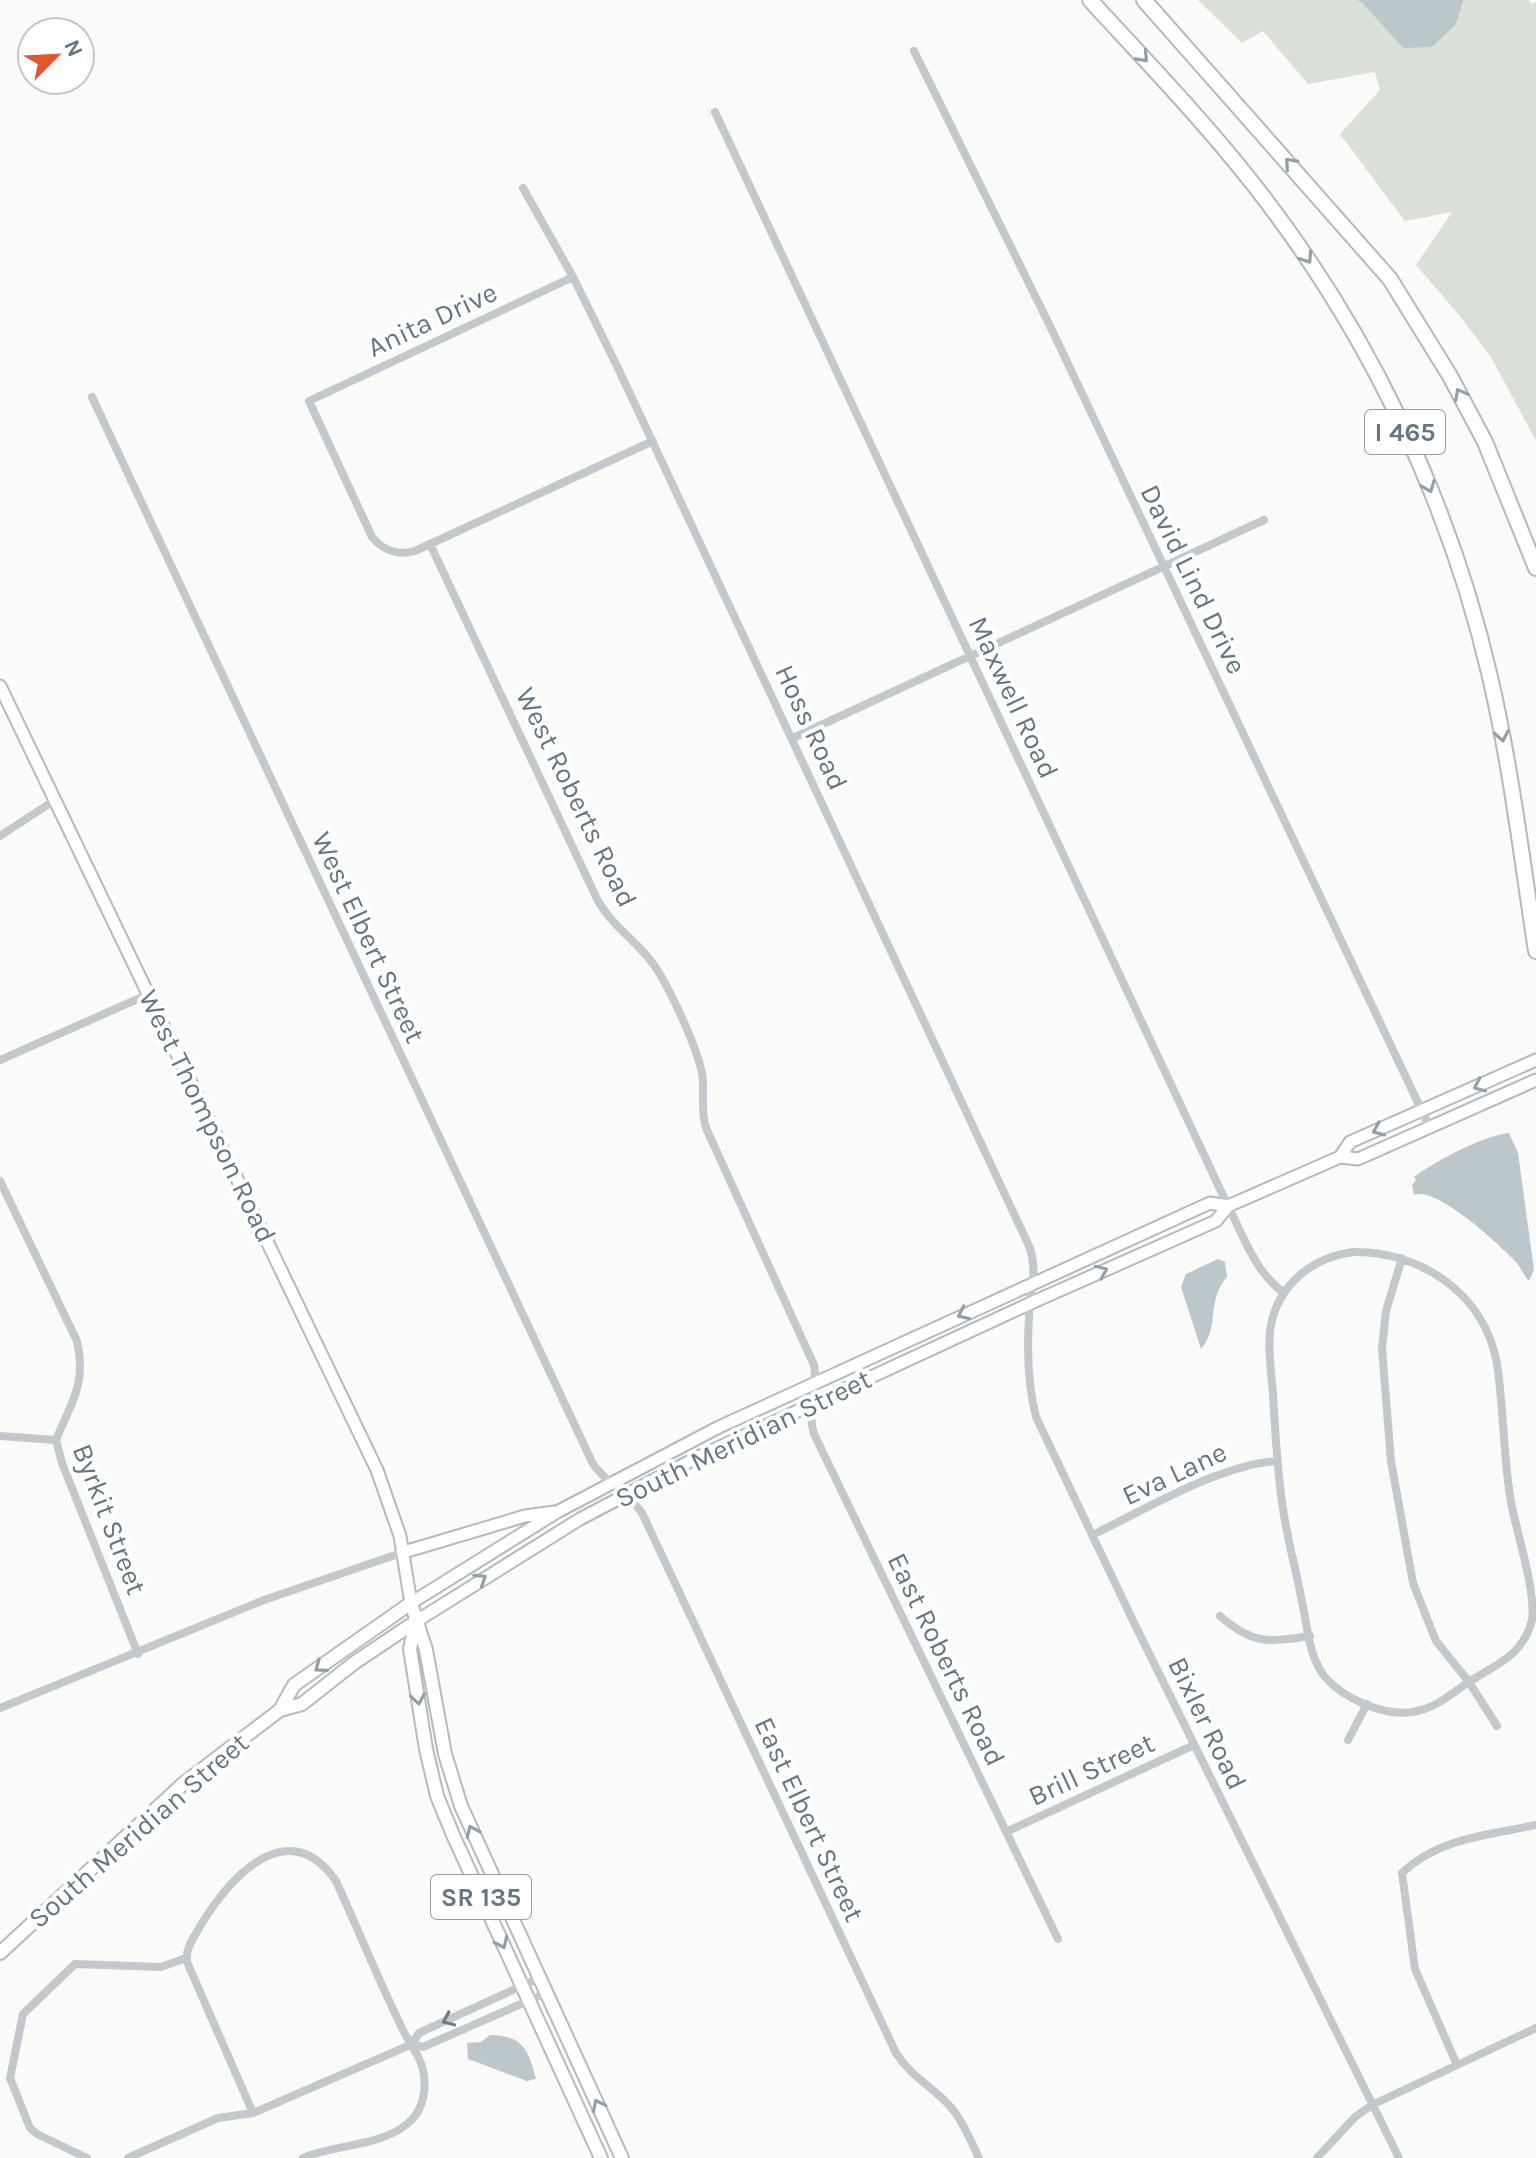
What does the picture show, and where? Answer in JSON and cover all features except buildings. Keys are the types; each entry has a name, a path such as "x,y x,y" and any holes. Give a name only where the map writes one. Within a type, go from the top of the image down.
{"highway":[{"name":"I 465","path":"1090,0 1224,148 1285,225 1359,343 1403,428 1453,549 1484,655 1504,745 1536,951"},
{"name":"I 465","path":"1144,0 1390,279 1450,376 1485,442 1536,568"}],"main road":[{"name":"West Thompson Road","path":"0,686 377,1470 404,1552 411,1603"},
{"name":"South Meridian Street","path":"1340,1157 1350,1142 1536,1060"},
{"name":"South Meridian Street","path":"280,1710 302,1704 354,1663 415,1622 544,1540 618,1488 719,1427 815,1382 1216,1221 1228,1206 1340,1157 1358,1159 1536,1080"},
{"name":"South Meridian Street","path":"0,1953 146,1816 280,1710 294,1685 411,1603 557,1512 618,1488 811,1399 1210,1203 1228,1206"},
{"name":"South Meridian Street","path":"404,1552 525,1516 557,1512"},
{"name":"SR 135","path":"411,1603 426,1650 435,1705 457,1796 622,2158"},
{"name":"SR 135","path":"415,1622 410,1649 437,1796 601,2158"}],"street":[{"name":"David Lind Drive","path":"914,51 1163,565 1430,1128"},
{"name":"Maxwell Road","path":"715,112 1228,1206 1257,1264 1284,1293"},
{"name":"Hoss Road","path":"523,188 573,277 653,441 1030,1248 1035,1265 1032,1293"},
{"name":"Anita Drive","path":"430,544 400,553 386,550 374,540 309,401 573,277"},
{"name":"West Elbert Street","path":"92,397 593,1464 618,1488"},
{"path":"430,544 653,441"},
{"path":"793,738 1264,520"},
{"name":"West Roberts Road","path":"430,544 598,901 611,921 653,963 695,1049 702,1073 702,1110 706,1128 814,1365 815,1382 811,1399"},
{"path":"0,836 55,800"},
{"path":"0,1060 149,994"},
{"name":"Byrkit Street","path":"0,1181 73,1333 80,1355 79,1388 56,1440 138,1654"},
{"path":"1367,1252 1402,1258 1435,1272 1457,1289 1478,1316 1491,1342 1498,1376 1506,1471 1516,1531 1534,1597 1532,1621 1518,1650 1501,1665 1469,1682 1444,1702 1412,1712 1397,1712 1358,1701 1323,1675 1310,1636 1282,1502 1269,1339 1272,1318 1284,1293 1302,1272 1334,1255 1367,1252"},
{"path":"1402,1258 1386,1311 1383,1338 1395,1494 1413,1583 1436,1641 1469,1682 1497,1726"},
{"name":"Bixler Road","path":"1032,1293 1029,1319 1033,1407 1194,1745 1399,2158"},
{"name":"East Roberts Road","path":"811,1399 814,1434 1058,1939"},
{"path":"0,1436 56,1440"},
{"name":"Eva Lane","path":"1092,1535 1227,1471 1247,1464 1277,1461"},
{"name":"East Elbert Street","path":"618,1488 642,1513 896,2053 912,2074 948,2104 967,2132 979,2158"},
{"name":"South Meridian Street","path":"0,1708 250,1606 404,1552"},
{"path":"1220,1616 1239,1633 1257,1639 1282,1640 1310,1636"},
{"path":"1348,1740 1367,1704"},
{"name":"Brill Street","path":"1006,1832 1194,1745"},
{"path":"1457,2065 1415,1969 1402,1873 1418,1858 1441,1846 1536,1825"},
{"path":"253,2113 186,1958 188,1947 217,1900 261,1858 278,1851 296,1851 309,1854 336,1881 400,2026 420,2059 425,2090 421,2106 410,2122 399,2130 370,2141 331,2148 303,2158"},
{"path":"87,2158 37,2134 26,2120 10,2078 20,2020 30,2006 75,1964 161,1967 186,1958"},
{"path":"128,2158 218,2118 253,2113 412,2044 419,2033 539,1978"},
{"path":"412,2044 423,2047 546,1993"},
{"path":"1317,2158 1355,2117 1372,2105 1536,2028"}],"shaded area":[{"path":"1198,0 1536,2 1536,441 1491,357 1416,265 1452,212 1405,221 1340,134 1380,90 1375,72 1308,84 1263,31 1242,43"},
{"path":"1356,0 1463,0 1456,24 1432,47 1403,48 1362,2"},
{"path":"1509,1133 1518,1153 1534,1270 1529,1281 1515,1261 1482,1230 1437,1199 1414,1195 1412,1185 1416,1180 1414,1177 1447,1156"},
{"path":"1218,1259 1225,1262 1227,1277 1217,1295 1210,1332 1201,1349 1181,1287 1186,1274"},
{"path":"490,2035 517,2041 527,2052 536,2079 527,2081 468,2059 467,2043 481,2042"}]}
